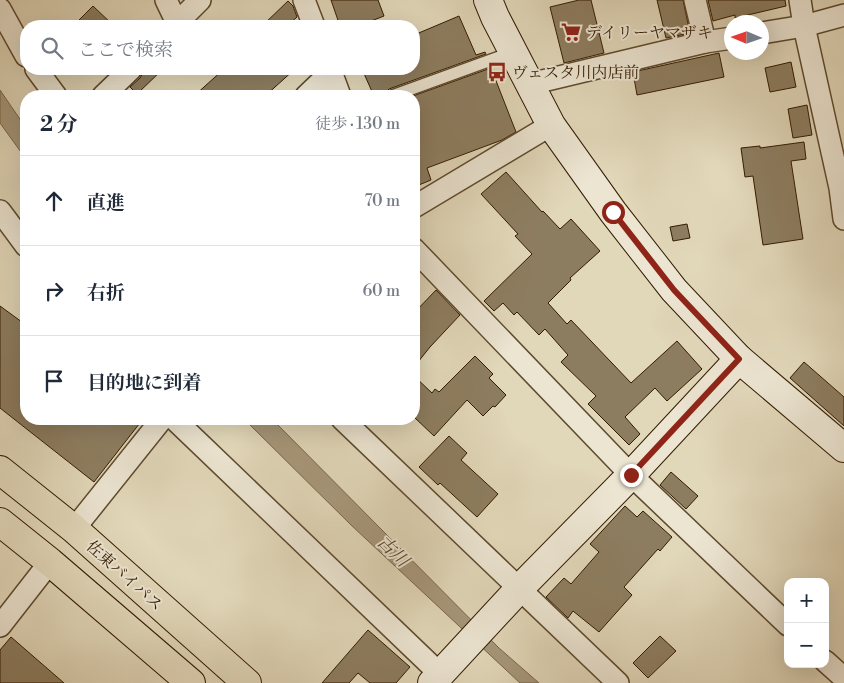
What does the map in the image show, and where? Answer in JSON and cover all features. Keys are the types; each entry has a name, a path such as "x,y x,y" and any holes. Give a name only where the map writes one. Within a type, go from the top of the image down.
{"highway":[{"name":"佐東バイパス","path":"0,470 74,529 247,683"},
{"path":"0,522 50,562 191,683"}],"street":[{"path":"166,0 174,20"},
{"path":"179,20 200,0"},
{"path":"304,0 312,20"},
{"path":"488,0 551,125 613,212 674,290 739,359 844,448"},
{"path":"695,0 705,42"},
{"path":"800,0 840,188 844,219"},
{"path":"0,8 20,45"},
{"path":"769,32 804,26 844,15"},
{"path":"530,84 705,42 724,39"},
{"path":"40,75 52,90"},
{"path":"109,90 125,75"},
{"path":"312,90 325,75"},
{"path":"332,75 338,90"},
{"path":"420,202 551,125"},
{"path":"0,211 20,238"},
{"path":"420,255 631,475 786,623"},
{"path":"180,425 442,672 510,598 631,475 739,359"},
{"path":"74,529 157,425"},
{"path":"348,425 510,598 618,683"},
{"path":"0,626 50,562"},
{"path":"829,665 844,679 842,683"}],"lane":[{"path":"408,90 513,52"}],"water":[{"path":"0,90 20,119 20,151 0,123"},
{"name":"古川","path":"250,425 278,425 499,648 539,683 520,683 351,525"}],"building":[{"path":"331,0 378,0 384,16 374,20 338,20"},
{"path":"579,0 591,0 604,53 564,63 550,7"},
{"path":"657,0 683,0 690,33 666,38"},
{"path":"708,0 785,0 786,6 748,15 724,15 724,18 713,21"},
{"path":"288,1 293,6 297,17 294,20 268,20"},
{"path":"93,6 108,20 79,20"},
{"path":"459,16 476,55 485,52 486,54 388,90 371,90 365,75 420,75 420,32"},
{"path":"719,53 724,77 637,95 633,72"},
{"path":"791,62 796,87 770,92 765,68"},
{"path":"491,68 516,132 502,140 427,168 431,180 420,185 420,93"},
{"path":"142,75 157,75 141,90 133,90 130,87"},
{"path":"217,75 288,75 272,90 201,90"},
{"path":"807,105 812,135 793,138 788,109"},
{"path":"804,142 806,159 791,161 803,239 763,245 753,176 745,177 741,148 760,146 760,148"},
{"path":"506,172 560,229 571,219 600,251 570,278 571,280 548,303 567,324 571,320 631,383 677,341 702,369 667,401 655,388 625,417 640,434 629,445 588,404 596,396 561,362 568,355 545,329 539,335 517,312 514,315 503,303 494,311 484,301 532,254 515,236 518,234 481,194"},
{"path":"687,224 690,238 673,241 670,227"},
{"path":"436,290 460,315 420,360 420,327 420,307"},
{"path":"0,306 20,321 20,424 0,408"},
{"path":"475,356 493,374 489,378 506,395 483,416 467,400 434,436 420,423 420,382 432,393 435,389 439,392"},
{"path":"804,362 844,397 844,426 790,378"},
{"path":"22,425 138,425 94,482"},
{"path":"449,436 467,453 461,460 498,494 477,517 440,483 438,485 419,467"},
{"path":"671,472 698,496 686,509 660,485"},
{"path":"625,506 637,517 643,511 672,537 660,551 658,549 624,587 632,595 599,632 573,611 568,618 546,597 564,578 571,584 599,552 590,544"},
{"path":"368,630 410,667 396,683 370,683 358,673 349,683 322,683"},
{"path":"660,636 676,651 648,678 633,663"},
{"path":"11,637 64,683 0,683 0,650"}],"place":[{"name":"デイリーヤマザキ","path":"571,32"},
{"name":"ヴェスタ川内店前","path":"497,72"}],"route":[{"path":"613,212 674,290 739,359 631,475"}]}
